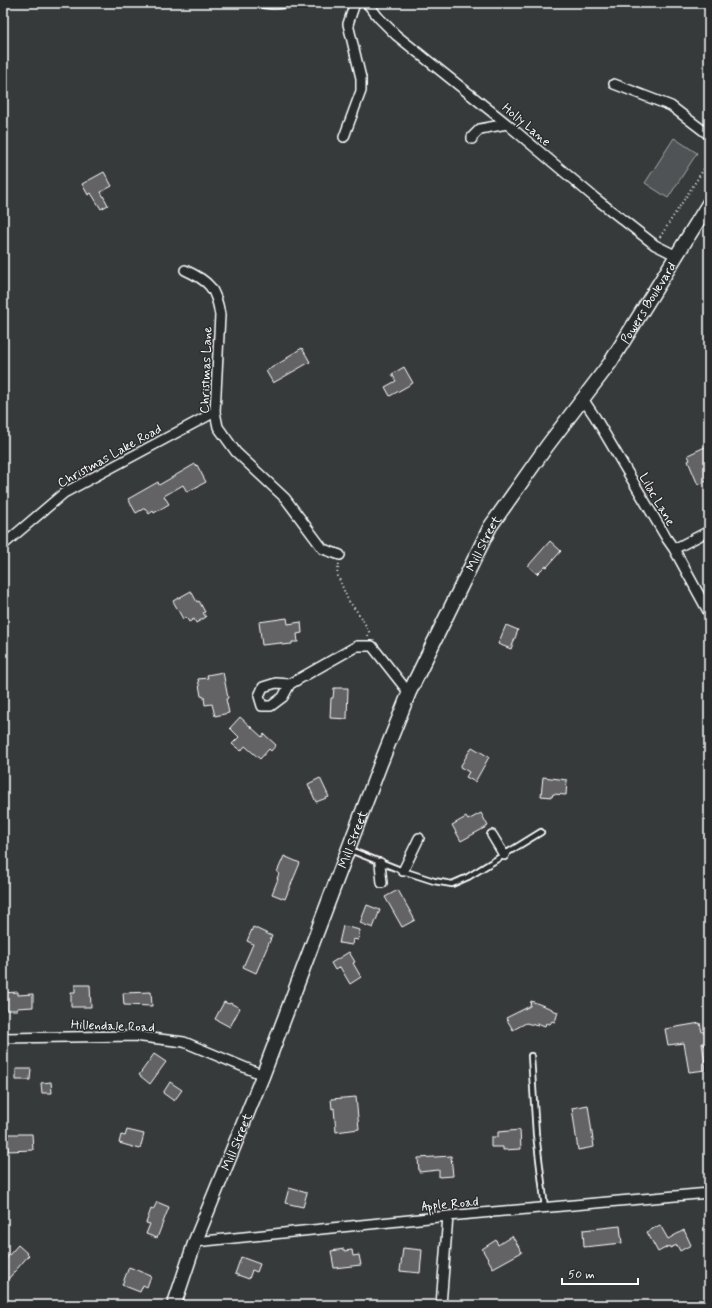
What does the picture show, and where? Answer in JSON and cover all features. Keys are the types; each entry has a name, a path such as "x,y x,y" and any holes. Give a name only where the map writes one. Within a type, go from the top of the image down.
{"main road":[{"name":"Powers Boulevard","path":"583,399 610,363 709,203"},
{"name":"Mill Street","path":"174,1305 194,1242 263,1075 380,765 409,693 490,527 547,446 583,399"}],"street":[{"path":"344,137 361,92 361,78 348,24 355,3"},
{"name":"Holly Lane","path":"367,3 396,35 507,124 595,198 655,245 676,256"},
{"path":"614,84 671,106 709,135"},
{"path":"472,139 472,137 480,129 507,124"},
{"name":"Christmas Lane","path":"185,270 200,277 210,286 218,300 220,315 215,412 218,427 236,452 285,498 323,549 340,555"},
{"name":"Lilac Lane","path":"583,399 674,549 709,613"},
{"name":"Christmas Lake Road","path":"3,545 64,493 215,412"},
{"path":"674,549 709,531"},
{"path":"290,684 357,646 372,646 409,693"},
{"path":"492,835 504,855"},
{"path":"402,871 419,838"},
{"path":"380,863 382,883"},
{"name":"Hillendale Road","path":"3,1038 134,1036 184,1042 263,1075"},
{"name":"Apple Road","path":"194,1242 448,1216 709,1193"},
{"path":"441,1305 448,1216"}],"lane":[{"path":"257,3 264,6 277,6 296,3"},
{"path":"348,849 402,871 434,881 452,884 468,877 541,832"},
{"path":"531,1056 536,1134 545,1208"}],"path":[{"path":"655,245 709,161"},
{"path":"340,555 337,574 348,600 362,618 369,632 368,646"}],"shaded area":[{"path":"674,138 697,153 668,198 645,183"}],"building":[{"path":"104,172 112,186 101,192 108,205 101,209 91,193 88,195 82,184"},
{"path":"302,348 310,362 273,383 266,371"},
{"path":"404,367 413,383 390,396 385,387 396,381 392,374"},
{"path":"709,445 709,480 698,485 688,461 690,460 688,455"},
{"path":"195,464 206,482 187,492 183,485 164,496 169,504 154,513 153,511 149,514 145,508 136,513 128,499 158,482 159,485"},
{"path":"550,541 561,551 547,567 545,566 537,574 528,566"},
{"path":"191,591 197,602 199,601 206,617 196,623 194,619 189,622 186,617 183,619 173,601"},
{"path":"287,618 288,624 301,622 302,633 297,634 298,642 282,645 281,643 262,645 259,622"},
{"path":"506,625 518,630 511,649 498,644"},
{"path":"223,672 229,713 215,716 212,704 205,705 204,697 201,696 198,679 208,678 207,675"},
{"path":"334,688 348,688 347,719 330,718 331,698 333,698"},
{"path":"240,717 262,737 264,734 276,745 271,751 269,749 260,759 245,746 241,751 232,744 239,737 230,728"},
{"path":"472,747 489,757 475,782 466,777 469,772 460,767"},
{"path":"543,777 567,780 566,795 553,794 552,797 541,796"},
{"path":"320,778 329,797 316,802 308,784"},
{"path":"481,813 488,826 461,841 452,825 466,817 468,820"},
{"path":"284,856 300,863 285,899 272,894 278,879 279,873 277,872"},
{"path":"398,890 415,920 402,927 385,897"},
{"path":"367,905 380,910 373,928 360,923"},
{"path":"343,926 360,930 358,940 353,939 352,945 339,943"},
{"path":"253,927 272,936 256,973 243,967 253,944 247,941"},
{"path":"349,952 361,977 350,984 340,967 335,970 331,963"},
{"path":"75,985 90,985 91,1007 71,1007 71,992 75,992"},
{"path":"18,992 18,995 33,994 33,1007 17,1008 17,1010 3,1010 3,993"},
{"path":"151,992 152,1006 124,1005 123,993"},
{"path":"531,1001 558,1012 555,1022 552,1021 550,1024 546,1023 545,1026 537,1023 538,1026 526,1023 513,1030 506,1018 530,1006"},
{"path":"224,1002 240,1008 230,1027 215,1019"},
{"path":"700,1023 702,1032 709,1031 709,1049 702,1043 706,1070 689,1072 684,1043 668,1045 665,1029"},
{"path":"154,1054 166,1062 150,1084 139,1075"},
{"path":"16,1069 31,1069 30,1080 16,1080"},
{"path":"51,1082 52,1093 42,1093 41,1083"},
{"path":"170,1082 182,1090 174,1101 163,1093"},
{"path":"356,1097 359,1129 336,1132 334,1108 332,1109 331,1099"},
{"path":"588,1105 594,1147 578,1150 572,1108"},
{"path":"127,1130 144,1134 140,1149 119,1143 121,1135 125,1136"},
{"path":"520,1130 521,1149 503,1150 503,1147 491,1147 491,1137 498,1137 498,1132"},
{"path":"7,1134 32,1134 33,1150 8,1151"},
{"path":"451,1156 453,1176 439,1177 439,1170 419,1172 418,1158"},
{"path":"289,1188 307,1193 303,1207 285,1203"},
{"path":"157,1202 169,1207 157,1238 146,1234 150,1224 146,1223 151,1209 153,1210"},
{"path":"660,1225 668,1239 684,1230 691,1245 680,1251 677,1245 670,1248 669,1246 658,1252 647,1232"},
{"path":"620,1226 622,1243 584,1247 583,1230"},
{"path":"512,1236 522,1252 493,1268 482,1249 496,1240 498,1245"},
{"path":"18,1245 29,1255 3,1285 3,1262"},
{"path":"403,1248 422,1250 420,1273 400,1271"},
{"path":"344,1249 344,1251 352,1250 353,1256 359,1255 361,1265 334,1268 331,1251"},
{"path":"241,1257 260,1264 257,1272 252,1270 249,1279 235,1274"},
{"path":"129,1267 151,1276 147,1287 143,1285 140,1292 122,1285"}]}
